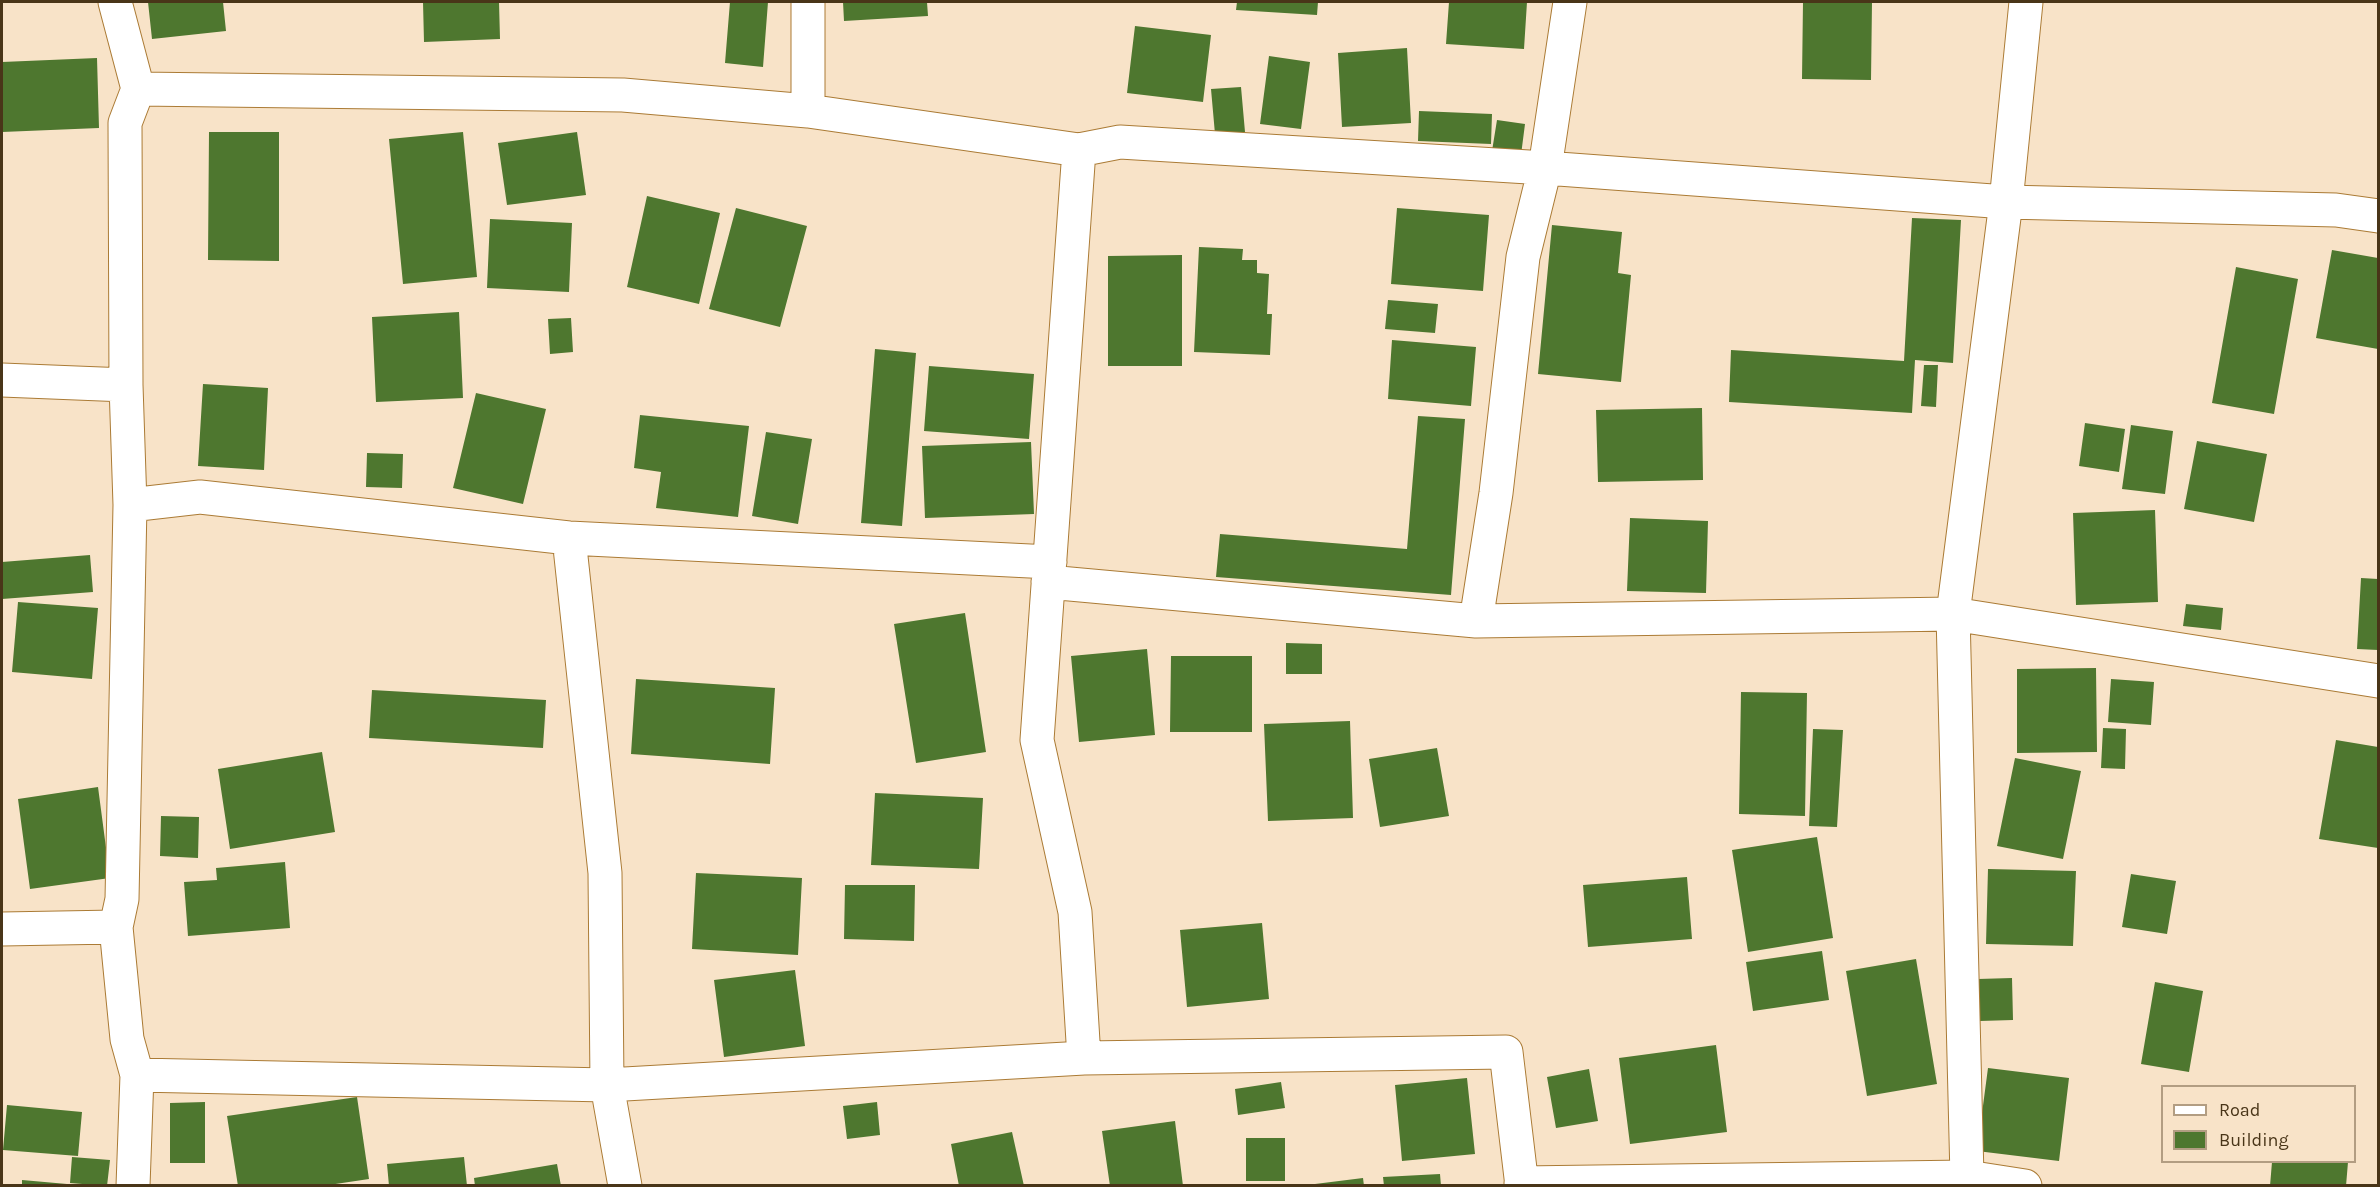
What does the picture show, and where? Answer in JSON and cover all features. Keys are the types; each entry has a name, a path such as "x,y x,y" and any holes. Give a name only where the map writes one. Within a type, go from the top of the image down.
{"street":[{"path":"115,2 138,89 125,123 126,385 130,505 122,899 116,927 127,1039 137,1075 133,1185"},
{"path":"808,2 808,111"},
{"path":"1476,621 1496,493 1523,257 1545,168 1570,2"},
{"path":"1967,1177 1953,614 2006,202 2026,2"},
{"path":"138,89 623,95 808,111 1079,150 1120,142 1545,168 2006,202 2336,210 2379,216"},
{"path":"1079,150 1037,740 1075,912 1084,1058"},
{"path":"2,380 126,385"},
{"path":"130,505 200,497 569,538 1049,572 1476,621 1953,614 2379,681"},
{"path":"569,538 605,873 607,1085 626,1185"},
{"path":"2,929 116,927"},
{"path":"137,1075 607,1085 1084,1058 1506,1052 1521,1184 1967,1177 2025,1185"}],"building":[{"path":"148,2 223,2 226,31 152,39"},
{"path":"423,2 499,2 500,39 424,42"},
{"path":"730,2 768,2 763,67 725,63"},
{"path":"843,2 927,2 928,16 844,21"},
{"path":"1237,2 1318,2 1317,15 1236,10"},
{"path":"1449,2 1527,2 1524,49 1446,44"},
{"path":"1803,2 1872,2 1871,80 1802,79"},
{"path":"1135,26 1211,35 1203,102 1127,93"},
{"path":"1407,48 1411,123 1342,127 1338,53"},
{"path":"1269,56 1310,62 1301,129 1260,124"},
{"path":"97,58 99,128 2,132 2,62"},
{"path":"1241,87 1245,132 1215,134 1211,89"},
{"path":"1419,111 1492,114 1491,144 1418,141"},
{"path":"1497,120 1525,124 1521,155 1492,151"},
{"path":"209,132 279,132 279,261 208,260"},
{"path":"463,132 477,277 403,284 389,139"},
{"path":"577,132 586,195 507,205 498,143"},
{"path":"647,196 720,213 699,304 627,287"},
{"path":"736,208 807,226 780,327 709,309"},
{"path":"1397,208 1489,215 1483,291 1391,284"},
{"path":"1912,218 1961,220 1953,363 1915,360 1912,413 1729,402 1731,350 1904,361"},
{"path":"490,219 572,223 569,292 487,288"},
{"path":"1552,225 1622,232 1618,273 1631,275 1621,382 1538,374"},
{"path":"1199,247 1243,249 1242,260 1257,260 1257,273 1269,274 1267,314 1272,314 1270,355 1194,352"},
{"path":"2332,250 2378,258 2378,349 2316,338"},
{"path":"1182,255 1182,366 1108,366 1108,256"},
{"path":"2236,267 2298,279 2274,414 2212,403"},
{"path":"1388,300 1438,304 1435,333 1385,329"},
{"path":"459,312 463,398 376,402 372,317"},
{"path":"571,318 573,352 550,354 548,319"},
{"path":"1392,340 1476,347 1471,406 1388,399"},
{"path":"875,349 916,353 902,526 861,523"},
{"path":"1924,365 1938,365 1936,407 1921,406"},
{"path":"929,366 1034,374 1029,439 924,431"},
{"path":"203,384 268,388 264,470 198,466"},
{"path":"476,393 546,409 523,504 453,488"},
{"path":"1702,408 1703,480 1598,482 1596,410"},
{"path":"640,415 749,426 738,517 656,508 661,472 634,468"},
{"path":"1418,416 1465,419 1451,595 1216,577 1220,534 1407,549"},
{"path":"2085,423 2125,429 2119,472 2079,466"},
{"path":"2131,425 2173,431 2165,494 2122,489"},
{"path":"766,432 812,439 798,524 752,516"},
{"path":"2197,441 2267,454 2254,522 2184,509"},
{"path":"1031,442 1034,514 925,518 922,446"},
{"path":"367,453 403,454 402,488 366,487"},
{"path":"2155,510 2158,602 2076,605 2073,513"},
{"path":"1630,518 1708,521 1706,593 1627,591"},
{"path":"90,555 93,592 2,599 2,562"},
{"path":"2361,578 2378,579 2378,650 2357,649"},
{"path":"18,602 98,608 92,679 12,672"},
{"path":"2186,604 2223,608 2221,630 2183,626"},
{"path":"965,613 986,752 916,763 894,624"},
{"path":"1286,643 1322,644 1322,674 1286,674"},
{"path":"1147,649 1155,735 1079,742 1071,656"},
{"path":"1171,656 1252,656 1252,732 1170,732"},
{"path":"2096,668 2097,752 2017,753 2017,669"},
{"path":"636,679 775,688 770,764 631,754"},
{"path":"2111,679 2154,682 2151,725 2108,722"},
{"path":"372,690 546,700 543,748 369,738"},
{"path":"1741,692 1807,693 1805,816 1739,814"},
{"path":"1350,721 1353,818 1268,821 1264,724"},
{"path":"2103,728 2126,729 2125,769 2101,768"},
{"path":"1813,729 1843,730 1837,827 1809,826"},
{"path":"2336,740 2378,747 2378,848 2319,839"},
{"path":"1437,748 1449,816 1380,827 1369,759"},
{"path":"322,752 335,832 230,849 218,769"},
{"path":"2015,758 2081,771 2063,859 1997,846"},
{"path":"98,787 110,878 30,889 18,799"},
{"path":"875,793 983,798 979,869 871,865"},
{"path":"161,816 199,817 198,858 160,856"},
{"path":"1817,837 1833,938 1748,952 1732,850"},
{"path":"285,862 290,928 188,936 184,882 217,880 216,868"},
{"path":"1988,869 2076,871 2073,946 1986,944"},
{"path":"696,873 802,878 798,955 692,949"},
{"path":"2131,874 2176,881 2167,934 2122,927"},
{"path":"1687,877 1692,939 1588,947 1583,885"},
{"path":"845,885 915,885 914,941 844,939"},
{"path":"1262,923 1269,999 1187,1007 1180,930"},
{"path":"1822,951 1829,1000 1753,1011 1746,962"},
{"path":"1916,959 1937,1084 1867,1096 1846,971"},
{"path":"795,970 805,1046 724,1057 714,980"},
{"path":"2012,978 2013,1020 1980,1021 1978,979"},
{"path":"2155,982 2203,991 2189,1072 2141,1064"},
{"path":"1716,1045 1727,1132 1630,1144 1619,1058"},
{"path":"1988,1068 2069,1078 2059,1161 1977,1151"},
{"path":"1589,1069 1598,1121 1556,1128 1547,1077"},
{"path":"1467,1078 1475,1154 1402,1161 1395,1085"},
{"path":"1281,1082 1285,1108 1238,1115 1235,1089"},
{"path":"357,1097 369,1179 322,1186 238,1186 227,1116"},
{"path":"205,1102 205,1163 170,1163 170,1103"},
{"path":"877,1102 880,1135 847,1139 843,1106"},
{"path":"7,1105 82,1112 78,1156 3,1150"},
{"path":"1175,1121 1183,1186 1110,1186 1102,1131"},
{"path":"1012,1132 1024,1186 959,1186 951,1144"},
{"path":"1246,1138 1285,1138 1285,1181 1246,1181"},
{"path":"72,1157 110,1160 107,1186 70,1183"},
{"path":"464,1157 467,1186 389,1186 387,1164"},
{"path":"2272,1163 2348,1163 2346,1186 2270,1186"},
{"path":"557,1164 561,1186 475,1186 474,1178"},
{"path":"1440,1174 1441,1186 1384,1186 1383,1177"},
{"path":"1363,1178 1364,1186 1316,1186 1315,1184"},
{"path":"22,1180 67,1184 67,1186 22,1186"}]}
